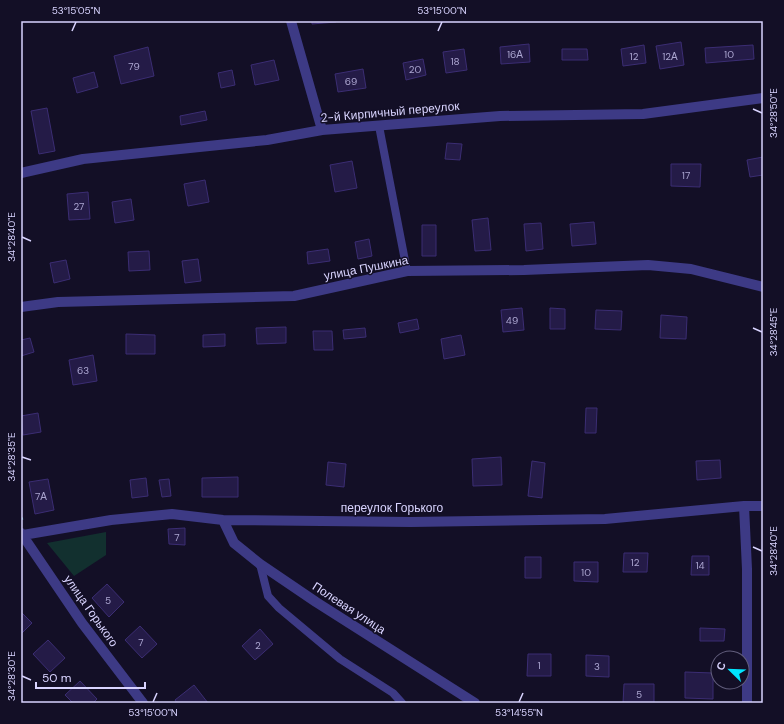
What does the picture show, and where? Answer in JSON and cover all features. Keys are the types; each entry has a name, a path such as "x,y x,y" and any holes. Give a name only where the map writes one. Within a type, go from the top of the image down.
{"street":[{"path":"291,21 322,130"},
{"name":"2-й Кирпичный переулок","path":"21,173 83,159 267,140 322,130 500,116 643,114 763,98"},
{"name":"улица Пушкина","path":"21,307 58,302 294,296 407,271 524,270 648,265 692,269 763,287"},
{"path":"744,506 747,569 747,703"},
{"name":"переулок Горького","path":"22,534 111,520 172,514 223,520 411,522 605,519 744,506 763,506"},
{"name":"Полевая улица","path":"223,520 234,542 260,564 316,602 475,703"},
{"name":"улица Горького","path":"22,534 82,623 143,703"}],"lane":[{"path":"379,126 407,271"},
{"path":"260,564 268,596 279,608 340,659 393,693 402,703"}],"green space":[{"path":"106,532 106,555 74,576 47,543"}],"building":[{"path":"312,21 336,21 336,22 312,24"},
{"path":"681,42 684,65 660,69 656,46"},
{"path":"529,44 530,62 501,64 500,47"},
{"path":"644,45 646,63 623,66 621,49"},
{"path":"753,45 754,59 706,63 705,48"},
{"path":"148,47 154,76 121,84 114,56"},
{"path":"464,49 467,70 446,73 443,52"},
{"path":"562,49 587,49 588,60 562,60"},
{"path":"423,59 426,75 406,80 403,63"},
{"path":"274,60 279,80 255,85 251,65"},
{"path":"363,69 366,88 338,92 335,74"},
{"path":"232,70 235,85 221,88 218,73"},
{"path":"94,72 98,87 77,93 73,78"},
{"path":"47,108 55,151 39,154 31,111"},
{"path":"205,111 207,120 181,125 180,116"},
{"path":"447,143 462,144 460,160 445,159"},
{"path":"763,157 763,175 750,177 747,160"},
{"path":"352,161 357,188 335,192 330,165"},
{"path":"671,164 701,164 700,187 671,186"},
{"path":"205,180 209,202 188,206 184,184"},
{"path":"88,192 90,219 69,220 67,194"},
{"path":"131,199 134,220 115,223 112,202"},
{"path":"488,218 491,250 475,251 472,220"},
{"path":"594,222 596,244 572,246 570,224"},
{"path":"541,223 543,249 526,251 524,224"},
{"path":"422,225 436,225 436,256 422,256"},
{"path":"369,239 372,256 358,259 355,242"},
{"path":"328,249 330,261 308,264 307,252"},
{"path":"149,251 150,270 129,271 128,252"},
{"path":"198,259 201,281 185,283 182,261"},
{"path":"66,260 70,279 54,283 50,263"},
{"path":"522,308 524,330 503,332 501,310"},
{"path":"550,308 565,309 565,329 550,329"},
{"path":"596,310 622,311 621,330 595,329"},
{"path":"661,315 687,317 686,339 660,338"},
{"path":"417,319 419,329 400,333 398,323"},
{"path":"286,327 286,343 257,344 256,328"},
{"path":"365,328 366,337 344,339 343,330"},
{"path":"313,331 332,331 333,350 314,350"},
{"path":"126,334 155,335 155,354 126,354"},
{"path":"225,334 225,346 203,347 203,335"},
{"path":"461,335 465,355 444,359 441,339"},
{"path":"30,338 34,352 21,356 21,340"},
{"path":"93,355 97,381 73,385 69,360"},
{"path":"586,408 597,408 596,433 585,433"},
{"path":"38,413 41,432 23,435 21,416"},
{"path":"501,457 502,485 473,486 472,459"},
{"path":"720,460 721,478 697,480 696,461"},
{"path":"532,461 545,463 542,498 528,496"},
{"path":"328,462 346,464 344,487 326,485"},
{"path":"238,477 238,497 202,497 202,478"},
{"path":"146,478 148,496 132,498 130,480"},
{"path":"48,479 54,510 35,514 29,482"},
{"path":"169,479 171,496 162,497 159,480"},
{"path":"185,528 185,545 169,544 168,529"},
{"path":"624,553 648,553 647,572 623,572"},
{"path":"692,556 709,556 709,575 691,575"},
{"path":"525,557 541,557 541,578 525,578"},
{"path":"574,562 598,562 598,582 574,581"},
{"path":"107,584 124,602 109,617 92,598"},
{"path":"21,612 32,623 21,634"},
{"path":"140,626 157,644 142,658 125,640"},
{"path":"700,628 725,629 724,641 700,641"},
{"path":"260,629 273,644 255,660 242,646"},
{"path":"48,640 65,658 50,672 33,654"},
{"path":"528,654 551,654 551,676 527,676"},
{"path":"586,655 609,656 609,677 586,676"},
{"path":"685,672 710,673 710,690 713,690 713,699 685,698"},
{"path":"80,681 97,699 93,703 73,703 65,695"},
{"path":"624,684 654,684 654,703 623,703"},
{"path":"194,685 208,703 177,703 175,700"}]}
